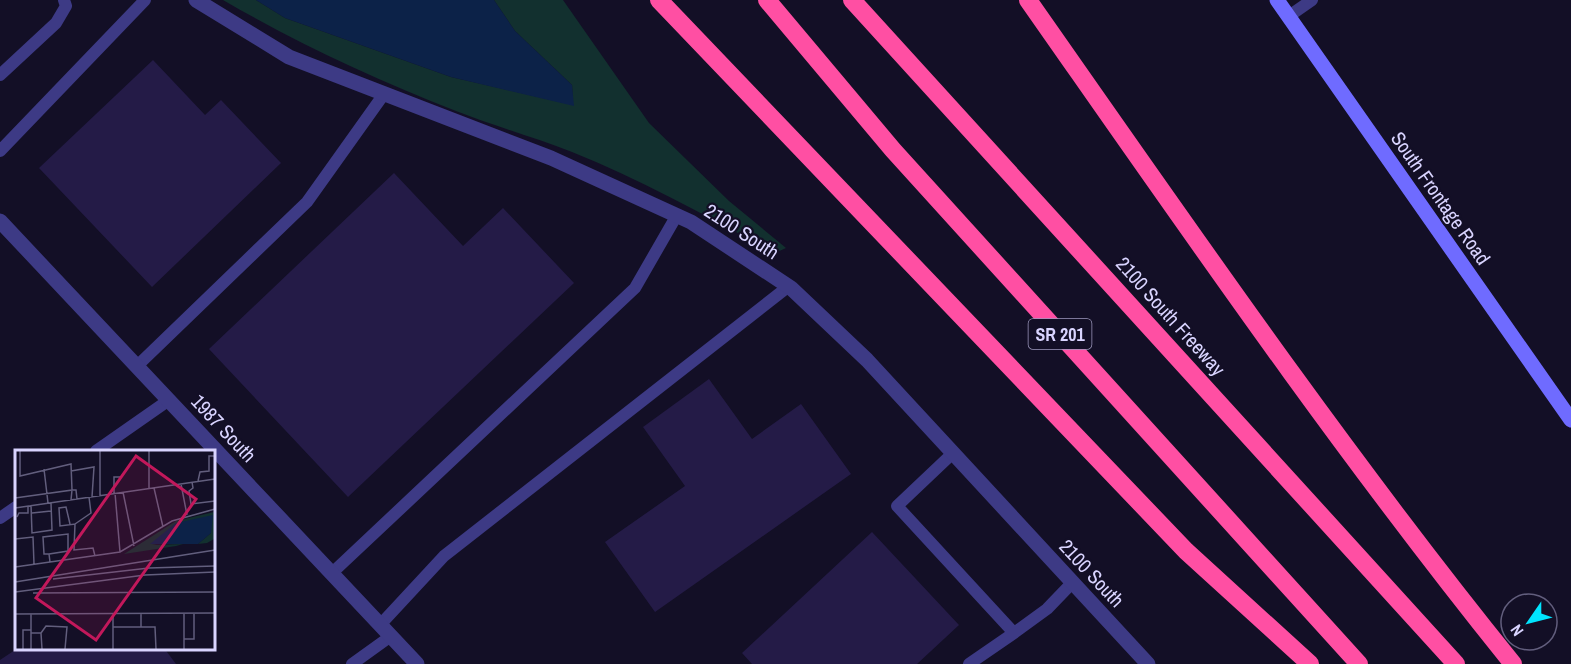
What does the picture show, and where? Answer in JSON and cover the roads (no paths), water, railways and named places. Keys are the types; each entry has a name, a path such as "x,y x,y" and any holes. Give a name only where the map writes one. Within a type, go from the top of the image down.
{"highway":[{"path":"659,0 1186,551 1310,664"},
{"name":"SR 201","path":"767,0 893,150 1359,664"},
{"name":"2100 South Freeway","path":"852,0 1456,664"},
{"path":"1028,0 1266,338 1428,559 1513,664"}],"street":[{"name":"2100 South","path":"196,0 289,57 551,158 691,222 789,286 867,360 1143,662"},
{"name":"South Frontage Road","path":"1277,0 1571,420"},
{"name":"1987 South","path":"0,221 417,664"}],"lane":[{"path":"0,75 56,23 66,6 64,0"},
{"path":"0,151 146,0"},
{"path":"1288,16 1312,0"},
{"path":"137,366 307,202 384,94"},
{"path":"332,573 635,288 676,215"},
{"path":"352,664 386,630 444,556 789,286"},
{"path":"97,450 169,400"},
{"path":"953,453 897,506 1014,633"},
{"path":"0,519 15,508"},
{"path":"969,664 1047,609 1072,583"}],"water":[{"path":"256,0 494,0 515,31 572,85 574,106 451,77 285,18"}]}
